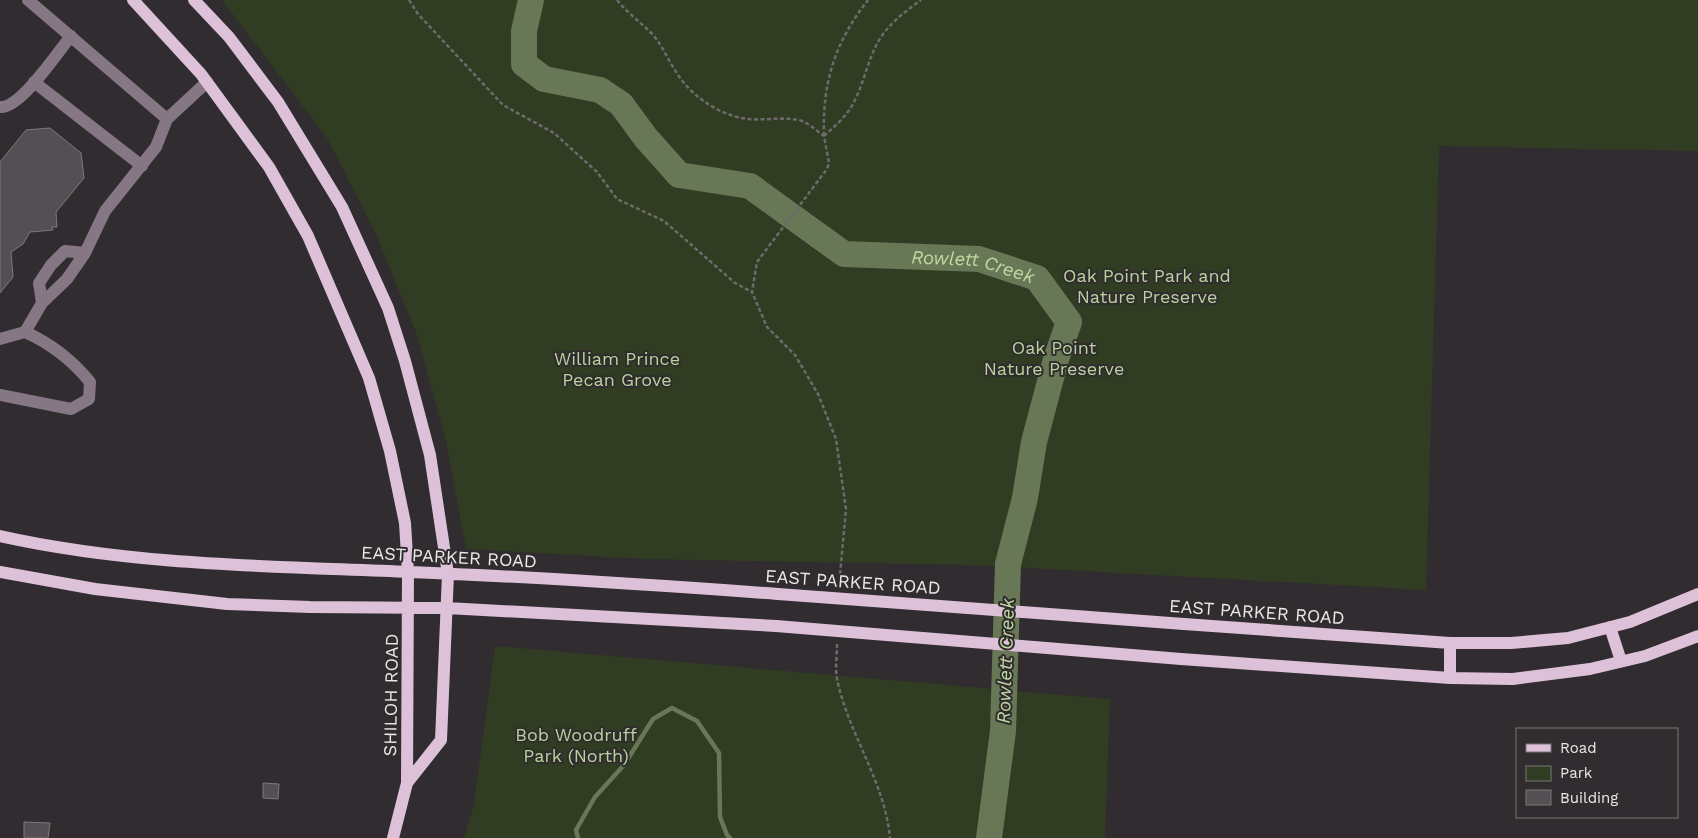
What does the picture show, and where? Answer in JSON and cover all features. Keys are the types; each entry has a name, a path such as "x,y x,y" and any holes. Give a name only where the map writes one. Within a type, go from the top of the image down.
{"main road":[{"name":"SHILOH ROAD","path":"133,0 207,82 268,167 308,236 369,378 390,451 405,523 408,572 407,783 394,835"},
{"name":"SHILOH ROAD","path":"194,0 229,37 278,102 342,207 391,317 430,455 448,574 441,740 407,783"},
{"name":"EAST PARKER ROAD","path":"0,536 93,553 163,560 285,568 448,574 778,594 1450,643 1511,643 1568,638 1630,622 1698,594"},
{"path":"0,572 95,590 227,604 447,608 776,626 1181,659 1450,678 1513,679 1590,669 1645,656 1698,636"},
{"path":"1610,627 1621,661"},
{"path":"1450,643 1450,678"}],"lane":[{"path":"28,0 167,119"},
{"path":"0,108 6,108 22,97 71,36"},
{"path":"34,82 142,166"},
{"path":"25,332 42,303 67,279 85,253 105,211 156,147 167,119 207,82"},
{"path":"42,303 38,283 51,265 65,251 85,253"},
{"path":"51,265 67,279"},
{"path":"0,339 25,332 46,341 75,364 90,382 89,399 71,409 0,395"}],"path":[{"path":"409,0 418,14 504,105 554,133 597,172 617,199 664,220 735,282 752,292"},
{"path":"618,0 630,16 653,35 689,88 710,105 744,119 764,121 794,119 804,122 824,136"},
{"path":"839,589 846,509 836,439 818,394 795,355 767,327 752,292 757,262 827,169 829,163 824,136 823,114 831,64 851,22 868,0"},
{"path":"824,136 840,122 854,102 869,61 882,36 896,19 921,0"},
{"path":"837,641 837,677 844,704 872,772 890,838"}],"green space":[{"name":"Oak Point Park and Nature Preserve","path":"222,0 1698,0 1698,151 1439,146 1426,590 977,565 644,559 466,549 446,441 416,332 375,232 327,138"},
{"name":"Bob Woodruff Park (North)","path":"495,646 1110,699 1105,838 464,838 474,805"}],"building":[{"path":"50,128 81,153 84,178 56,212 57,227 52,227 53,230 30,232 23,244 11,252 13,277 0,293 0,162 26,130"},
{"path":"263,783 279,784 278,799 263,798"},
{"path":"24,822 50,823 48,838 24,838"}],"waterway":[{"name":"Rowlett Creek","path":"531,0 524,31 524,64 544,79 600,90 621,104 646,138 679,175 750,186 844,254 979,259 1037,278 1069,322 1056,359 1034,442 1025,498 1008,564 1003,731 989,838"},
{"path":"578,838 576,830 595,797 624,765 653,719 672,708 697,721 719,753 720,817 730,838"}],"park label":[{"name":"Oak Point Nature Preserve","path":"1054,358"},
{"name":"William Prince Pecan Grove","path":"617,369"}]}
